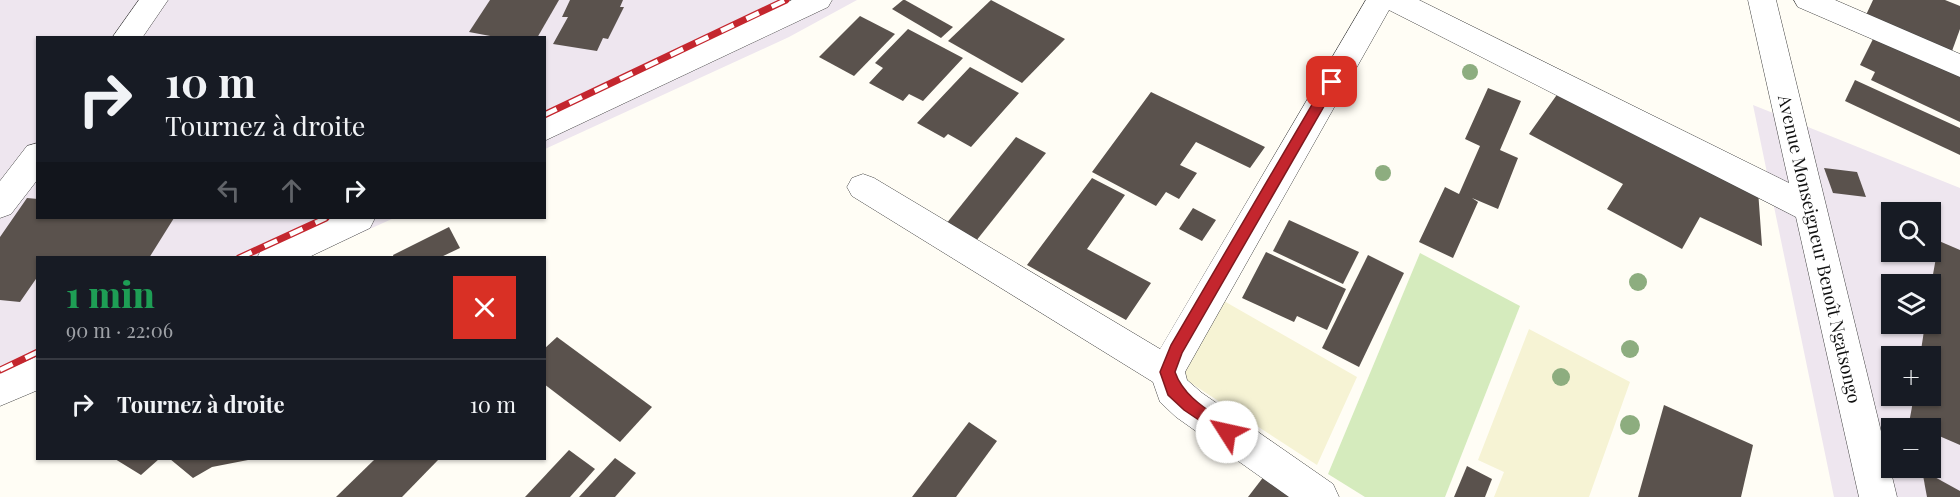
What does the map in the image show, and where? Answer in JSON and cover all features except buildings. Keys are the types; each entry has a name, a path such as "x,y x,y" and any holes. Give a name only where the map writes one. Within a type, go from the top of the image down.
{"street":[{"path":"127,36 154,0"},
{"path":"546,128 818,0"},
{"path":"1167,372 1177,349 1380,0"},
{"path":"1394,0 1809,208"},
{"name":"Avenue Monseigneur Benoît Ngatsongo","path":"1762,0 1878,497"},
{"path":"1808,0 1960,66"},
{"path":"0,205 36,158"},
{"path":"863,187 1167,372 1173,390 1190,405 1320,497"},
{"path":"278,256 357,219"},
{"path":"0,390 36,373"}],"shaded area":[{"path":"0,0 857,0 789,37 546,149 546,36 36,36 36,219 392,219 310,256 36,256 36,381 0,398"},
{"path":"1753,105 1960,188 1960,497 1834,497"},
{"path":"1217,297 1357,377 1317,465 1180,376"},
{"path":"1529,329 1630,382 1589,497 1494,497 1504,472 1478,460"}],"green space":[{"path":"1420,253 1520,306 1445,497 1365,497 1328,474"}],"railway":[{"path":"546,114 786,0"},
{"path":"243,256 324,219"},
{"path":"0,370 36,353"}],"route":[{"path":"1227,432 1173,390 1167,372 1177,349 1332,82"}]}
